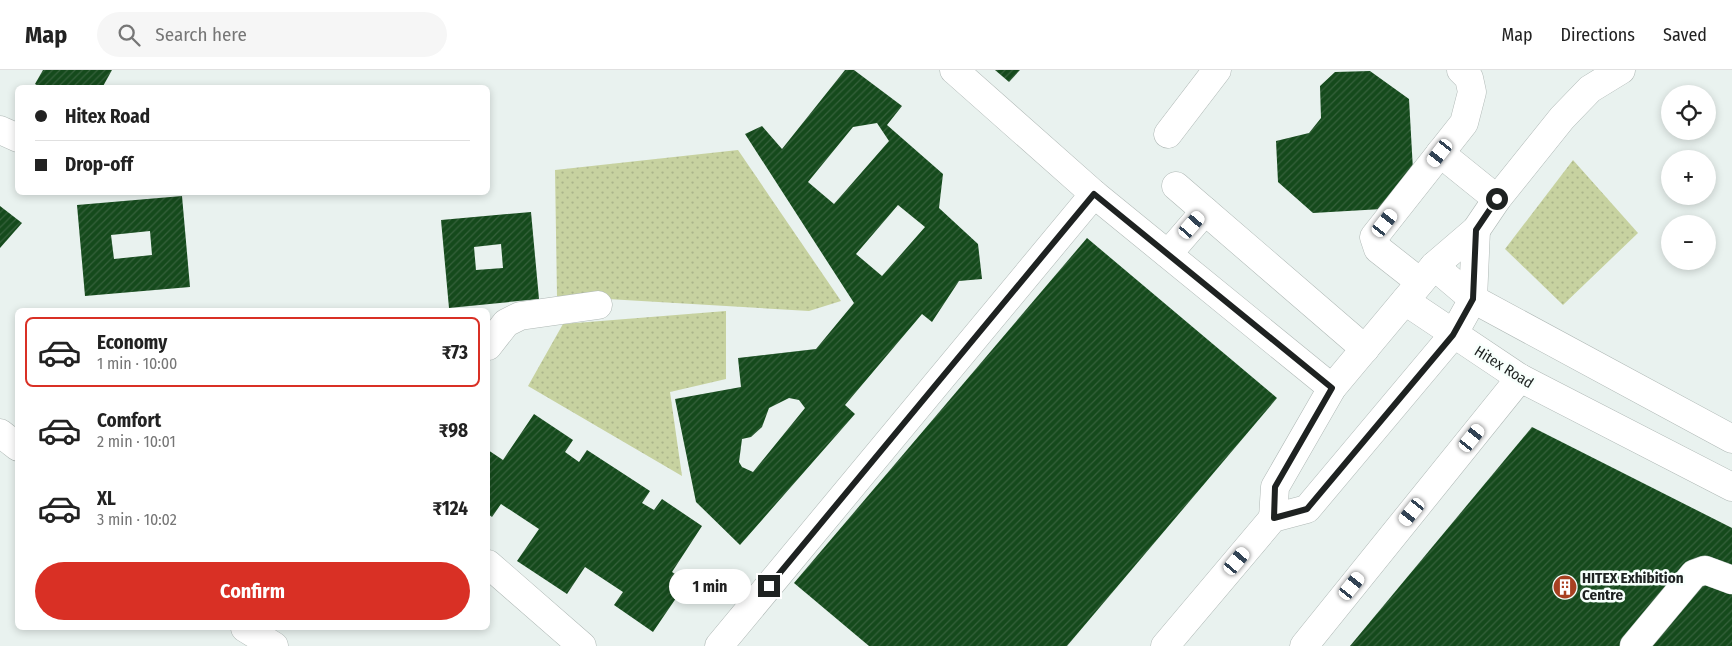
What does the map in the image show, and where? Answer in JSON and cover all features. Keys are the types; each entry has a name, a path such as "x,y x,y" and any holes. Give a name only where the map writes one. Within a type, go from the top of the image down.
{"street":[{"path":"954,70 1094,194 1332,388"},
{"path":"1168,134 1217,70"},
{"path":"1461,70 1469,78 1472,92 1464,123 1374,237 1378,249 1420,283 1473,299 1732,439"},
{"path":"1274,518 1275,487 1332,388 1420,283 1476,230 1497,199 1562,118 1590,89 1621,70"},
{"path":"0,130 15,137"},
{"path":"1440,153 1497,199"},
{"path":"1176,186 1365,349"},
{"path":"719,646 1094,194"},
{"path":"1168,254 1205,211"},
{"path":"1164,646 1274,518 1307,509 1453,335 1473,299 1476,230"},
{"name":"Hitex Road","path":"1420,283 1453,335 1520,378 1732,487"},
{"path":"490,343 506,323 520,316 598,306"},
{"path":"1304,646 1520,378"},
{"path":"0,433 15,445"},
{"path":"490,566 582,646"},
{"path":"1634,646 1694,574 1705,570 1732,580"},
{"path":"248,630 274,646"}],"green space":[{"path":"738,150 841,301 809,311 557,296 555,170"},
{"path":"1573,160 1638,233 1563,305 1505,249"},
{"path":"726,311 726,379 670,392 682,476 528,386 563,324"}],"building":[{"path":"43,70 112,70 104,85 35,84"},
{"path":"845,70 854,70 902,106 887,125 943,174 939,208 978,244 982,279 959,281 932,322 922,314 845,405 855,414 740,545 696,502 675,399 741,387 738,358 816,349 854,303 745,134 762,126 782,149","holes":["877,123 889,141 834,204 808,182 853,127","898,205 925,227 882,276 856,254","789,398 799,400 805,408 753,472 742,467 739,462 742,439 751,437 762,427 769,408"]},
{"path":"995,70 1020,70 1009,82"},
{"path":"1370,71 1409,99 1413,170 1382,209 1313,213 1278,182 1276,141 1309,133 1321,118 1320,86 1335,72"},
{"path":"182,196 190,287 85,296 77,205","holes":["150,231 152,255 114,259 111,235"]},
{"path":"0,206 22,223 0,248"},
{"path":"531,212 539,299 449,308 441,220","holes":["501,244 503,268 476,270 474,247"]},
{"path":"1087,238 1277,398 1067,646 869,646 794,583"},
{"path":"534,414 573,440 565,452 579,462 587,450 650,491 642,503 654,510 662,499 702,526 672,572 687,582 653,632 614,605 623,592 585,567 567,594 517,561 539,529 501,504 492,517 490,516 490,451 503,460"},
{"name":"HITEX Exhibition Centre","path":"1532,427 1732,528 1732,646 1350,646"}],"place":[{"name":"HITEX Exhibition Centre","path":"1565,587"}],"route":[{"path":"769,586 1094,194 1332,388 1275,487 1274,518 1307,509 1453,335 1473,299 1476,230 1497,199"}]}
